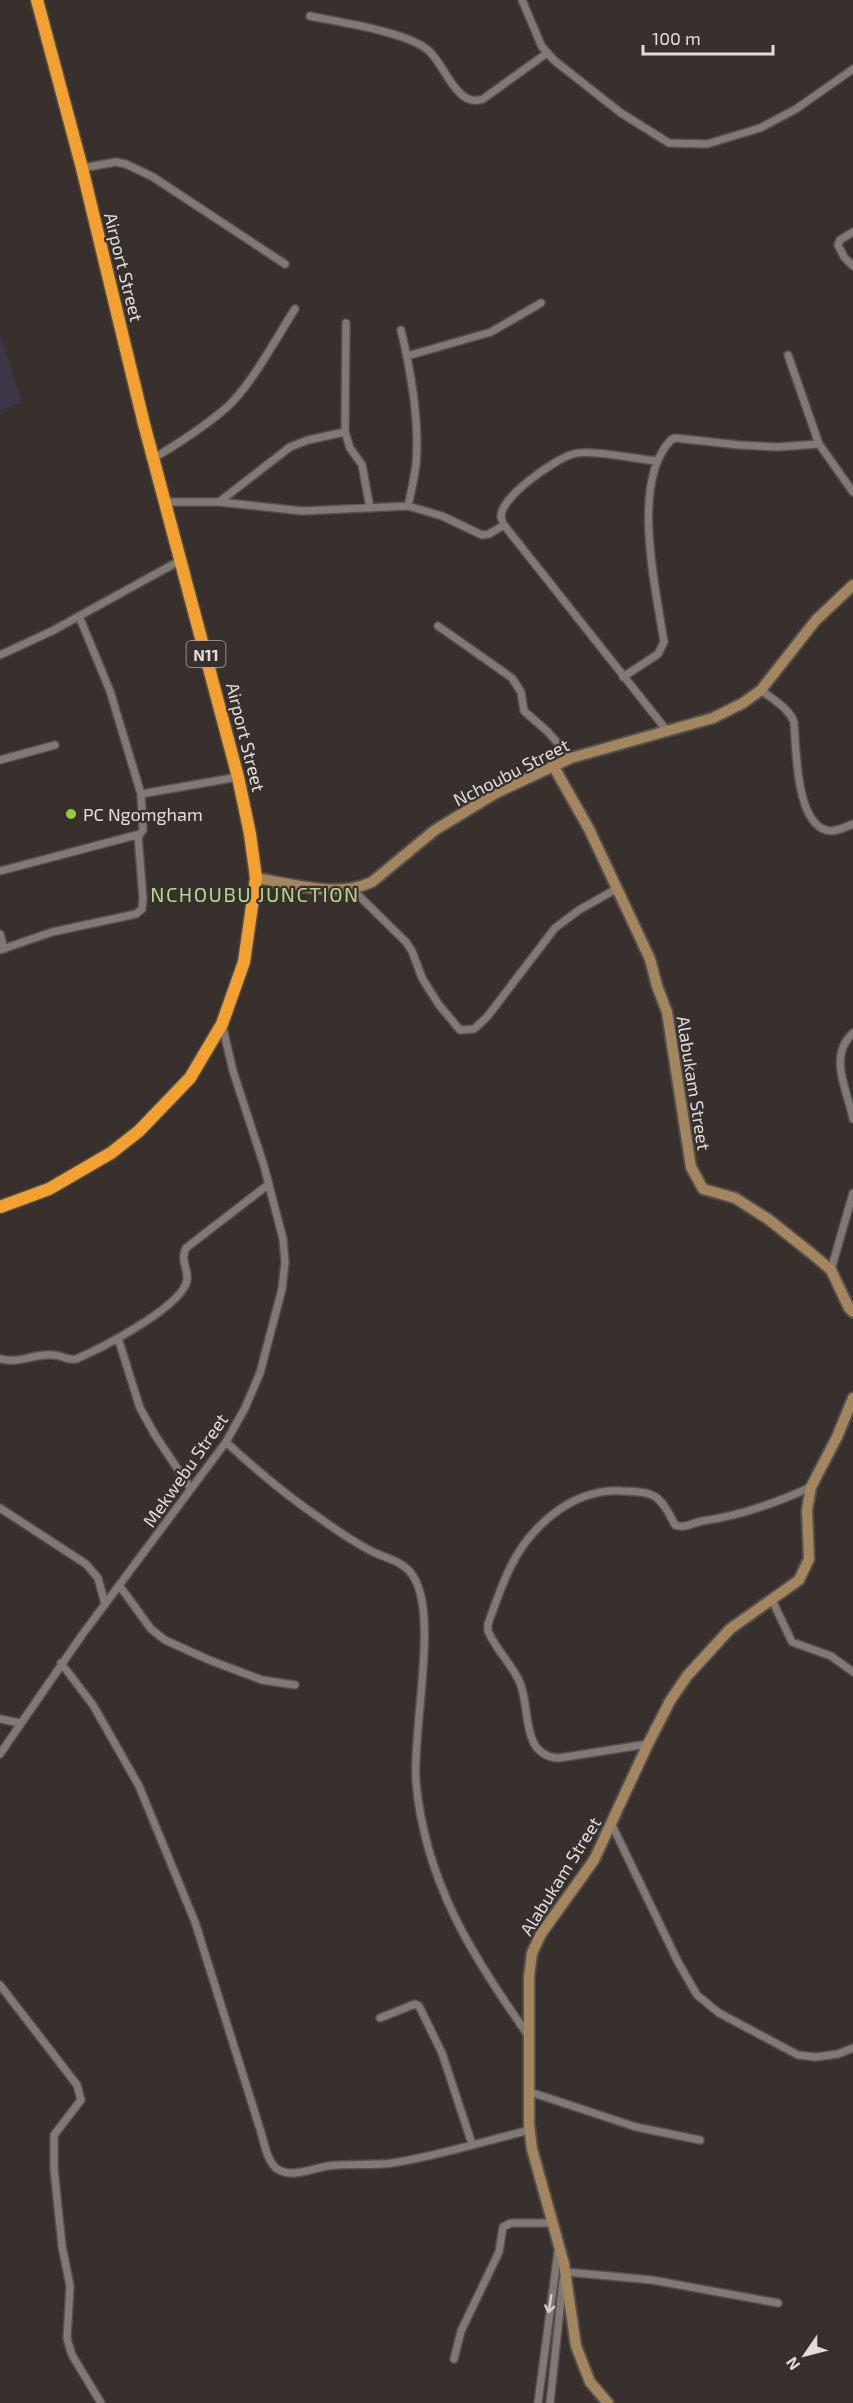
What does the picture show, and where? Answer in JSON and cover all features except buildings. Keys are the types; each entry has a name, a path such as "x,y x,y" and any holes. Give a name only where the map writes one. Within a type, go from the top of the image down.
{"highway":[{"name":"Airport Street","path":"0,1207 49,1189 111,1153 139,1131 190,1078 222,1024 244,962 256,878 250,834 238,777 144,424 82,168 37,0"}],"street":[{"path":"522,0 537,37 547,53 621,113 662,139 678,144 707,144 760,128 796,109 853,69"},
{"path":"310,16 405,38 429,50 468,101 475,102 483,99 547,53"},
{"path":"82,168 116,162 144,172 285,264"},
{"path":"853,232 840,240 838,245 844,257 853,266"},
{"path":"407,356 491,332 542,303"},
{"path":"154,458 183,441 228,406 256,370 294,309"},
{"path":"346,323 345,432 350,448 362,465 370,508"},
{"path":"401,330 407,356 416,434 416,466 408,506"},
{"path":"788,355 819,444 853,492"},
{"path":"219,502 290,447 308,440 345,432"},
{"path":"623,677 658,654 664,642 650,563 649,515 656,462 668,444 675,438 739,446 778,447 819,444"},
{"path":"656,462 593,454 573,454 545,469 514,494 502,511 501,517 504,525 668,732"},
{"path":"165,502 219,502 302,511 408,506 442,516 482,535 489,534 504,525"},
{"path":"0,655 79,616 181,560"},
{"name":"Nchoubu Street","path":"353,890 372,882 443,825 496,793 571,758 668,732 720,715 760,690 816,620 853,585"},
{"path":"0,871 138,835 142,830 141,794 110,691 79,616"},
{"path":"438,626 512,678 521,692 524,711 547,731 571,758"},
{"path":"760,690 784,707 794,722 799,785 808,812 814,821 827,831 834,831 853,824"},
{"path":"0,760 55,745"},
{"name":"Alabukam Street","path":"554,767 589,829 650,959 667,1012 691,1167 698,1180 703,1189 735,1198 768,1220 831,1270 853,1312"},
{"path":"141,794 238,777"},
{"path":"0,934 2,950 52,932 136,914 142,909 143,899 138,835"},
{"path":"256,878 306,886 353,890 406,942 412,951 422,978 439,1005 460,1030 465,1031 474,1029 487,1017 555,928 579,910 618,888"},
{"name":"Mekwebu Street","path":"0,1754 62,1663 226,1442 245,1408 260,1373 282,1289 285,1262 283,1239 269,1184 236,1081 222,1024"},
{"path":"853,1033 846,1039 839,1064 853,1119"},
{"path":"0,1359 18,1361 52,1354 69,1360 76,1359 118,1338 154,1316 186,1284 187,1276 183,1258 186,1248 269,1184"},
{"path":"831,1270 853,1193"},
{"path":"118,1338 140,1408 191,1490"},
{"name":"Alabukam Street","path":"608,2403 590,2382 576,2346 565,2268 532,2149 529,1977 532,1953 541,1934 594,1860 648,1744 670,1701 687,1676 730,1629 799,1580 809,1559 807,1510 811,1487 837,1437 853,1398"},
{"path":"226,1442 258,1472 322,1520 370,1551 404,1566 413,1575 421,1594 425,1634 415,1757 425,1843 452,1914 489,1981 529,2037"},
{"path":"648,1744 559,1758 549,1758 542,1754 528,1729 521,1685 488,1631 488,1624 510,1567 546,1518 584,1496 614,1490 644,1492 662,1501 675,1525 682,1527 702,1521 717,1521 785,1499 811,1487"},
{"path":"0,1508 86,1564 98,1578 105,1604"},
{"path":"119,1585 150,1629 165,1640 262,1680 296,1685"},
{"path":"772,1599 792,1642 831,1656 853,1672"},
{"path":"62,1663 93,1705 139,1786 195,1922 265,2146 275,2167 285,2172 295,2172 327,2166 390,2163 454,2150 530,2130"},
{"path":"0,1719 20,1723"},
{"path":"612,1825 678,1962 697,1995 718,2013 798,2055 815,2057 838,2054 853,2048"},
{"path":"0,1985 80,2093 79,2104 54,2135 54,2169 62,2246 70,2286 67,2339 72,2355 101,2403"},
{"path":"380,2018 415,2004 419,2006 442,2053 472,2144"},
{"path":"530,2092 636,2127 700,2140"},
{"path":"454,2359 461,2331 499,2252 503,2227 511,2223 552,2223"},
{"path":"538,2403 559,2246"},
{"path":"550,2403 565,2268 652,2280 778,2303"}],"shaded area":[{"path":"0,333 22,403 0,410"}],"place":[{"name":"PC Ngomgham","path":"71,814"}],"district":[{"name":"NCHOUBU JUNCTION","path":"255,894"}]}
